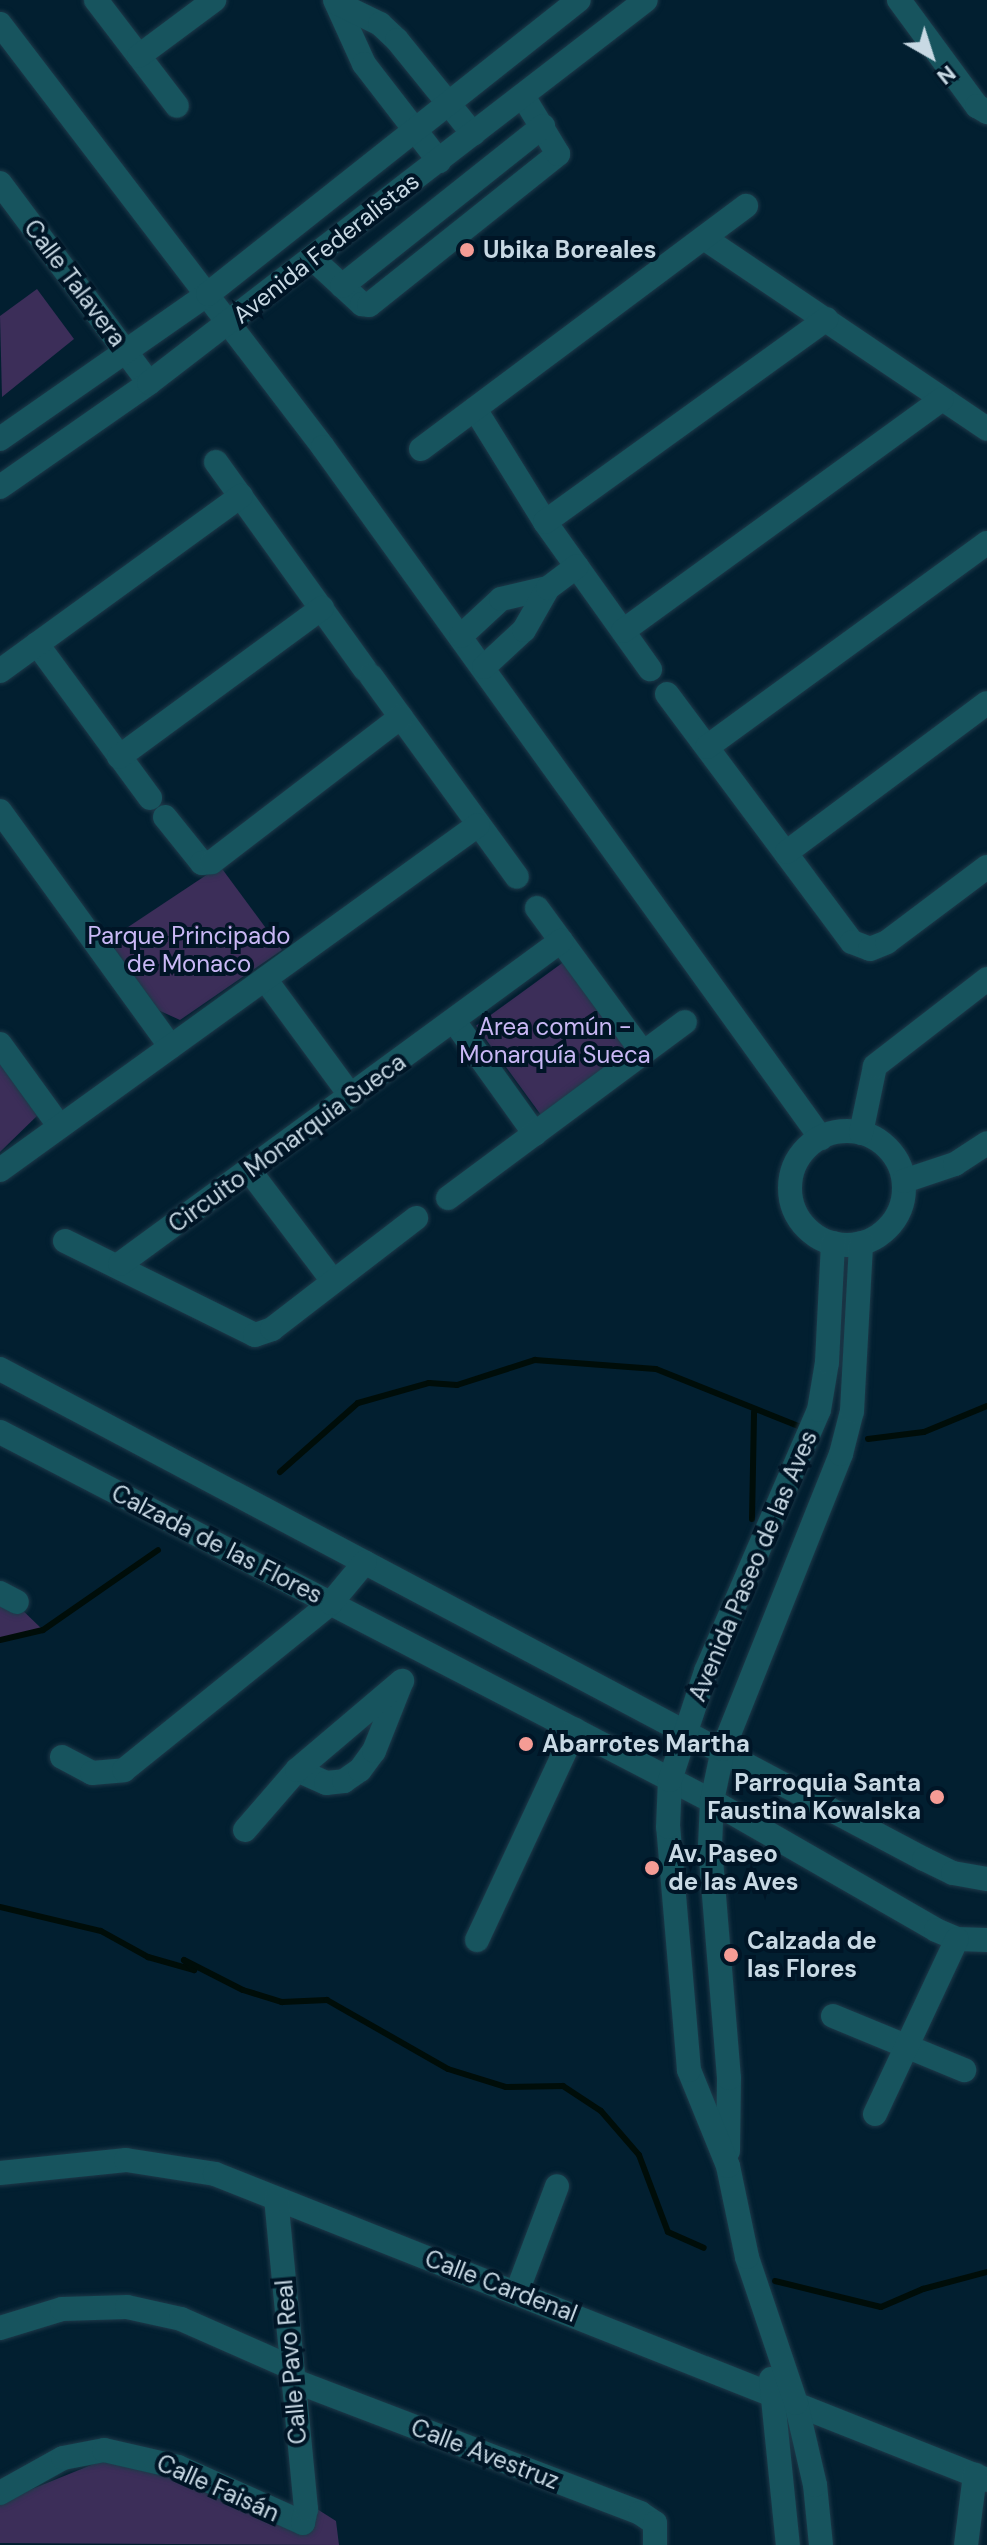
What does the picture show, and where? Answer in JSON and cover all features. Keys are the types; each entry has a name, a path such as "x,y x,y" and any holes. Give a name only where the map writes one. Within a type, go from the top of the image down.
{"street":[{"path":"96,0 177,106"},
{"path":"139,56 214,0"},
{"name":"Avenida Federalistas","path":"5,426 126,351 208,294 579,0"},
{"name":"Avenida Federalistas","path":"0,487 229,323 646,0"},
{"path":"899,0 982,109"},
{"path":"336,2 380,24 397,40 473,134"},
{"path":"336,2 364,64 439,161"},
{"path":"0,24 208,294 484,667 821,1138"},
{"path":"313,259 342,286 543,126 523,96"},
{"name":"Calle Talavera","path":"0,183 149,383"},
{"path":"421,449 746,206"},
{"path":"704,238 987,429"},
{"path":"545,522 826,319"},
{"path":"623,631 942,399"},
{"path":"475,409 545,522 650,669"},
{"path":"216,462 517,877"},
{"path":"0,671 241,496"},
{"path":"707,747 987,543"},
{"path":"484,667 524,630 548,588 577,566"},
{"path":"461,636 501,599 548,588"},
{"path":"119,757 322,608"},
{"path":"37,644 157,808 202,863 212,862 401,717"},
{"path":"667,694 852,942 870,949 887,942 987,867"},
{"path":"787,852 987,703"},
{"path":"0,811 171,1047"},
{"path":"0,1170 478,825"},
{"path":"537,908 643,1053"},
{"name":"Circuito Monarquia Sueca","path":"120,1264 561,941"},
{"path":"265,979 351,1096"},
{"path":"861,1133 875,1066 987,979"},
{"path":"454,1021 535,1134"},
{"path":"448,1198 685,1022"},
{"path":"0,1044 60,1127"},
{"path":"861,1133 885,1145 904,1181 894,1220 861,1243 833,1243 800,1220 791,1195 800,1156 821,1138 861,1133"},
{"path":"904,1181 955,1164 987,1143"},
{"path":"249,1170 333,1281"},
{"path":"65,1241 120,1264 255,1335 272,1329 416,1218"},
{"name":"Avenida Paseo de las Aves","path":"821,2545 815,2485 796,2403 747,2257 728,2166 689,2070 668,1827 670,1780 685,1730 819,1410 825,1374 833,1243"},
{"name":"Avenida Paseo de las Aves","path":"728,2166 729,2078 710,1846 712,1801 723,1749 852,1411 861,1243"},
{"path":"0,1369 723,1749 924,1859 953,1873 987,1879"},
{"name":"Calzada de las Flores","path":"0,1432 712,1801 957,1939 987,1940"},
{"path":"794,1474 823,1489"},
{"path":"62,1757 92,1773 124,1770 331,1603 365,1562"},
{"path":"297,1770 326,1783 344,1781 360,1770 374,1751 418,1649"},
{"path":"245,1830 297,1770 402,1681"},
{"path":"477,1940 575,1730"},
{"path":"875,2114 904,2045 957,1939"},
{"path":"833,2016 964,2070"},
{"name":"Calle Cardenal","path":"0,2173 126,2160 215,2174 981,2478"},
{"path":"517,2292 557,2186"},
{"name":"Calle Pavo Real","path":"276,2199 306,2509 303,2523"},
{"name":"Calle Avestruz","path":"0,2328 62,2309 127,2307 181,2319 291,2374 640,2513 655,2523 655,2545"},
{"name":"Avenida Paseo de las Aves","path":"777,2353 771,2393 788,2545"},
{"name":"Calle Faisán","path":"0,2493 63,2458 104,2450 178,2467 303,2523"},
{"path":"966,2545 981,2478"}],"green space":[{"path":"37,289 74,339 2,397 0,316"},
{"name":"Parque Principado de Monaco","path":"220,866 282,950 180,1020 158,1010 104,943"},
{"name":"Area común - Monarquía Sueca","path":"565,961 631,1052 542,1117 476,1026"},
{"path":"0,1060 41,1112 0,1152"},
{"path":"0,1595 15,1603 43,1630 0,1640"},
{"path":"106,2459 177,2470 304,2526 306,2502 336,2521 339,2545 0,2543 0,2502"}],"waterway":[{"path":"280,1472 358,1403 429,1383 457,1385 535,1360 656,1369 806,1429"},
{"path":"868,1439 924,1432 987,1406"},
{"path":"752,1519 754,1412"},
{"path":"0,1640 43,1630 158,1550"},
{"path":"0,1907 101,1931 148,1957 194,1970 184,1960 243,1990 282,2002 327,2000 448,2069 506,2087 563,2086 601,2111 639,2155 668,2232 704,2248"},
{"path":"775,2281 881,2307 923,2289 987,2272"}],"place":[{"name":"Ubika Boreales","path":"467,250"},
{"name":"Abarrotes Martha","path":"526,1744"},
{"name":"Parroquia Santa Faustina Kowalska","path":"937,1797"},
{"name":"Av. Paseo de las Aves","path":"652,1868"},
{"name":"Calzada de las Flores","path":"731,1955"}]}
